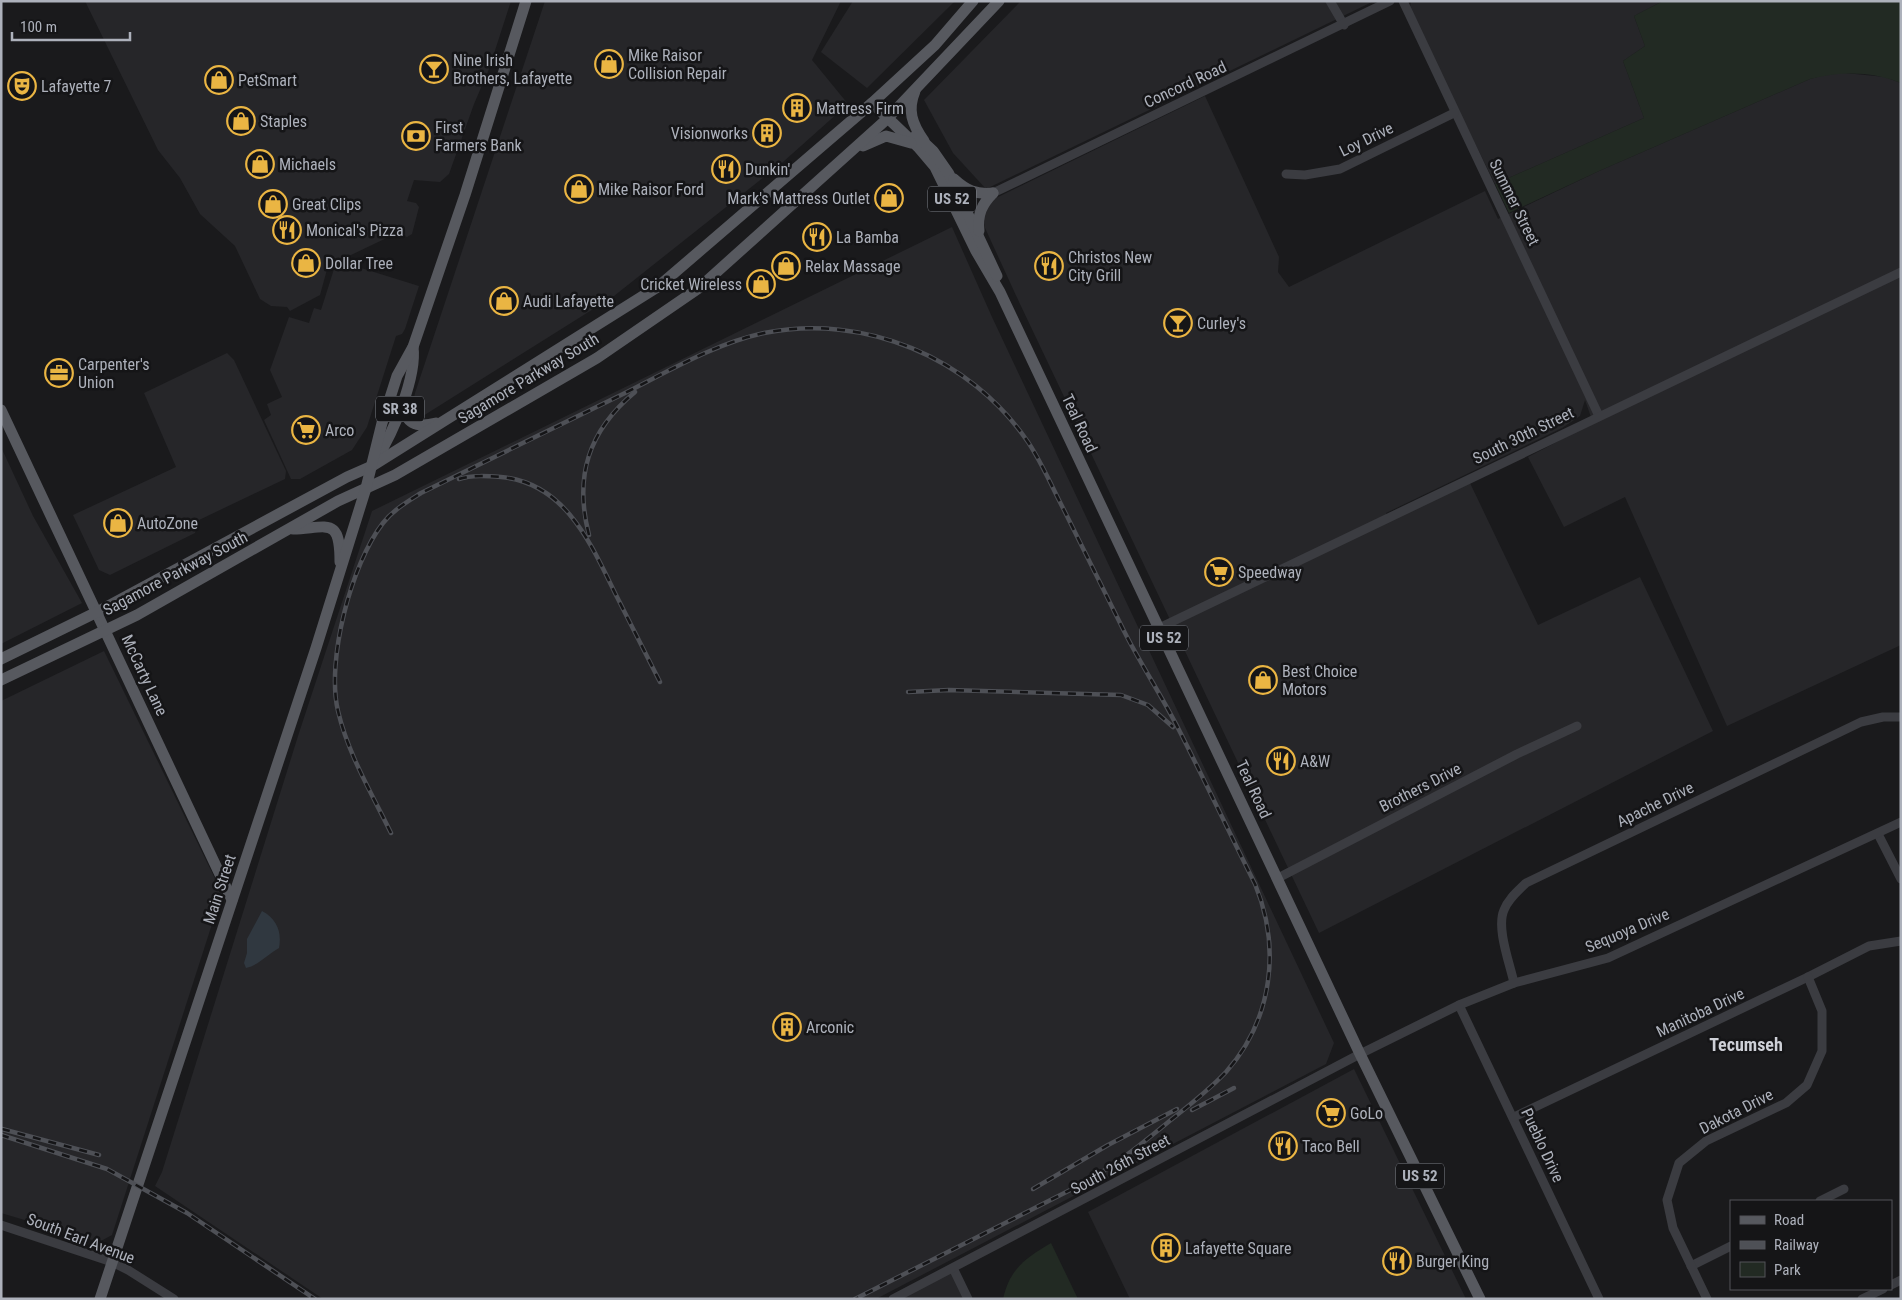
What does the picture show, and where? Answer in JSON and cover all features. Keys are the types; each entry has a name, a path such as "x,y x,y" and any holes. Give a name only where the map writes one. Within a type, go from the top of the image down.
{"main road":[{"name":"SR 38","path":"366,488 382,423 397,376 413,347 465,195 526,1"},
{"name":"Sagamore Parkway South","path":"1,659 97,612 324,489 372,466 659,286 872,103 935,45 973,1"},
{"name":"Sagamore Parkway South","path":"1,680 136,615 291,530 338,501 395,475 597,358 699,288 887,119 999,1"},
{"name":"US 52","path":"917,87 910,108 911,117 922,146"},
{"name":"US 52","path":"872,103 887,119"},
{"name":"Teal Road","path":"887,119 922,146 950,174 995,271 1000,292"},
{"path":"844,158 874,140 886,136 922,146"},
{"name":"Teal Road","path":"922,146 940,177 976,252 1000,292 1360,1054 1480,1299"},
{"path":"950,174 966,189 977,193 993,193"},
{"path":"979,236 980,212 985,201 993,193"},
{"name":"SR 38","path":"372,466 390,438 413,364 413,347"},
{"path":"402,401 405,416 412,424 424,426 445,421"},
{"name":"McCarty Lane","path":"1,410 106,629 232,900"},
{"name":"Main Street","path":"100,1299 340,574 366,488"},
{"path":"291,530 321,526 332,528 336,533 339,544 340,574"}],"street":[{"path":"1330,1 1344,25"},
{"name":"Concord Road","path":"993,193 1344,25 1390,1"},
{"name":"Summer Street","path":"1403,1 1454,113 1486,174 1599,416"},
{"name":"Loy Drive","path":"1286,174 1305,175 1340,169 1454,113"},
{"name":"South 30th Street","path":"1159,628 1901,272"},
{"name":"Apache Drive","path":"1514,984 1500,926 1503,911 1512,897 1526,883 1861,722 1883,717 1901,717"},
{"name":"Brothers Drive","path":"1278,878 1508,758 1577,726"},
{"name":"Sequoya Drive","path":"1360,1054 1459,1005 1514,984 1608,958 1901,822"},
{"path":"1878,834 1901,879"},
{"name":"Manitoba Drive","path":"1514,1117 1869,946 1901,941"},
{"name":"Dakota Drive","path":"1707,1299 1673,1228 1666,1200 1679,1163 1706,1141 1786,1102 1807,1085 1822,1050 1822,1011 1808,977"},
{"name":"Pueblo Drive","path":"1459,1005 1514,1117 1599,1299"},
{"name":"South 26th Street","path":"893,1299 1360,1054"},
{"path":"1822,1200 1844,1189"},
{"name":"South Earl Avenue","path":"1,1225 112,1262 174,1299"},
{"path":"1691,1266 1730,1246"},
{"path":"953,1268 968,1299"},
{"path":"1862,1299 1881,1290"}],"shaded area":[{"path":"85,1 511,1 489,69 474,104 449,174 440,182 414,180 407,201 416,203 419,207 412,234 407,237 397,233 328,266 320,295 290,311 287,307 271,306 260,299 235,246 200,214 180,178 158,150"},
{"path":"545,1 841,1 812,60 848,104 783,162 614,296 423,416 417,417 411,413 415,393"},
{"path":"853,1 955,1 867,88 821,52"},
{"path":"1021,1 1374,1 986,189 953,153 924,100"},
{"path":"1411,1 1663,1 1634,16 1645,46 1623,61 1644,118 1495,184 1418,28 1410,8"},
{"path":"1835,72 1885,77 1901,83 1901,645 1727,726 1625,497 1564,527 1528,457 1593,423 1585,400 1580,416 1562,428 1386,513 1390,521 1470,483 1538,625 1640,577 1713,731 1319,933 1020,304 985,228 983,212 994,199 1205,96 1279,257 1278,272 1289,287 1485,191 1498,219 1599,171 1810,79"},
{"path":"952,227 992,317 1334,1043 1326,1064 876,1299 323,1299 155,1186 162,1172 298,736 372,511"},
{"path":"345,263 419,286 405,329 402,334 396,336 367,427 352,450 300,479 291,479 264,420 271,415 267,404 282,397 270,370 289,317 309,323 314,308 321,310 334,269 342,271"},
{"path":"227,353 234,360 286,471 285,479 199,520 195,533 110,575 99,570 73,515 176,467 144,393"},
{"path":"1,447 33,516 82,603 1,644"},
{"path":"104,651 222,893 112,1235 99,1242 1,1213 1,701"},
{"path":"262,911 277,926 280,937 279,948 251,967 246,968 244,963 247,953 247,939"},
{"path":"1354,1069 1466,1299 1130,1299 1088,1212"},
{"path":"953,1268 968,1299 893,1299"}],"green space":[{"path":"1663,1 1901,1 1901,83 1879,76 1856,73 1821,76 1810,79 1599,171 1509,213 1495,184 1644,118 1623,61 1645,46 1634,16"},
{"path":"1051,1243 1078,1299 1003,1299 1010,1279 1020,1265"}],"railway":[{"path":"391,833 361,774 342,727 335,690 335,666 344,614 361,563 371,541 383,523 405,503 421,493 692,359 727,344 764,333 802,328 839,330 876,336 912,348 945,365 976,386 1004,412 1028,442 1042,467 1131,644 1179,730 1255,884 1263,908 1268,933 1270,957 1268,982 1263,1006 1254,1029 1242,1051 1226,1072 1200,1096 1141,1144 1109,1168 1086,1182 855,1299"},
{"path":"589,535 583,494 589,456 596,439 606,423 635,392"},
{"path":"459,479 474,476 490,476 523,482 542,490 559,503 573,518 596,554 660,682"},
{"path":"908,692 949,690 1121,695 1148,705 1173,727"},
{"path":"1192,1110 1234,1088"},
{"path":"1033,1189 1108,1145 1177,1109"},
{"path":"2,1129 99,1155"},
{"path":"1,1135 107,1169 187,1213 315,1299"}],"place":[{"name":"Mike Raisor Collision Repair","path":"609,64"},
{"name":"Nine Irish Brothers, Lafayette","path":"434,69"},
{"name":"PetSmart","path":"219,80"},
{"name":"Lafayette 7","path":"22,86"},
{"name":"Mattress Firm","path":"797,108"},
{"name":"Staples","path":"241,121"},
{"name":"Visionworks","path":"767,133"},
{"name":"First Farmers Bank","path":"416,136"},
{"name":"Michaels","path":"260,164"},
{"name":"Dunkin'","path":"726,169"},
{"name":"Mike Raisor Ford","path":"579,189"},
{"name":"Mark's Mattress Outlet","path":"889,198"},
{"name":"Great Clips","path":"273,204"},
{"name":"Monical's Pizza","path":"287,230"},
{"name":"La Bamba","path":"817,237"},
{"name":"Dollar Tree","path":"306,263"},
{"name":"Relax Massage","path":"786,266"},
{"name":"Christos New City Grill","path":"1049,266"},
{"name":"Cricket Wireless","path":"761,284"},
{"name":"Audi Lafayette","path":"504,301"},
{"name":"Curley's","path":"1178,323"},
{"name":"Carpenter's Union","path":"59,373"},
{"name":"Arco","path":"306,430"},
{"name":"AutoZone","path":"118,523"},
{"name":"Speedway","path":"1219,572"},
{"name":"Best Choice Motors","path":"1263,680"},
{"name":"A&W","path":"1281,761"},
{"name":"Arconic","path":"787,1027"},
{"name":"GoLo","path":"1331,1113"},
{"name":"Taco Bell","path":"1283,1146"},
{"name":"Lafayette Square","path":"1166,1248"},
{"name":"Burger King","path":"1397,1261"}],"district":[{"name":"Tecumseh","path":"1746,1045"}]}
